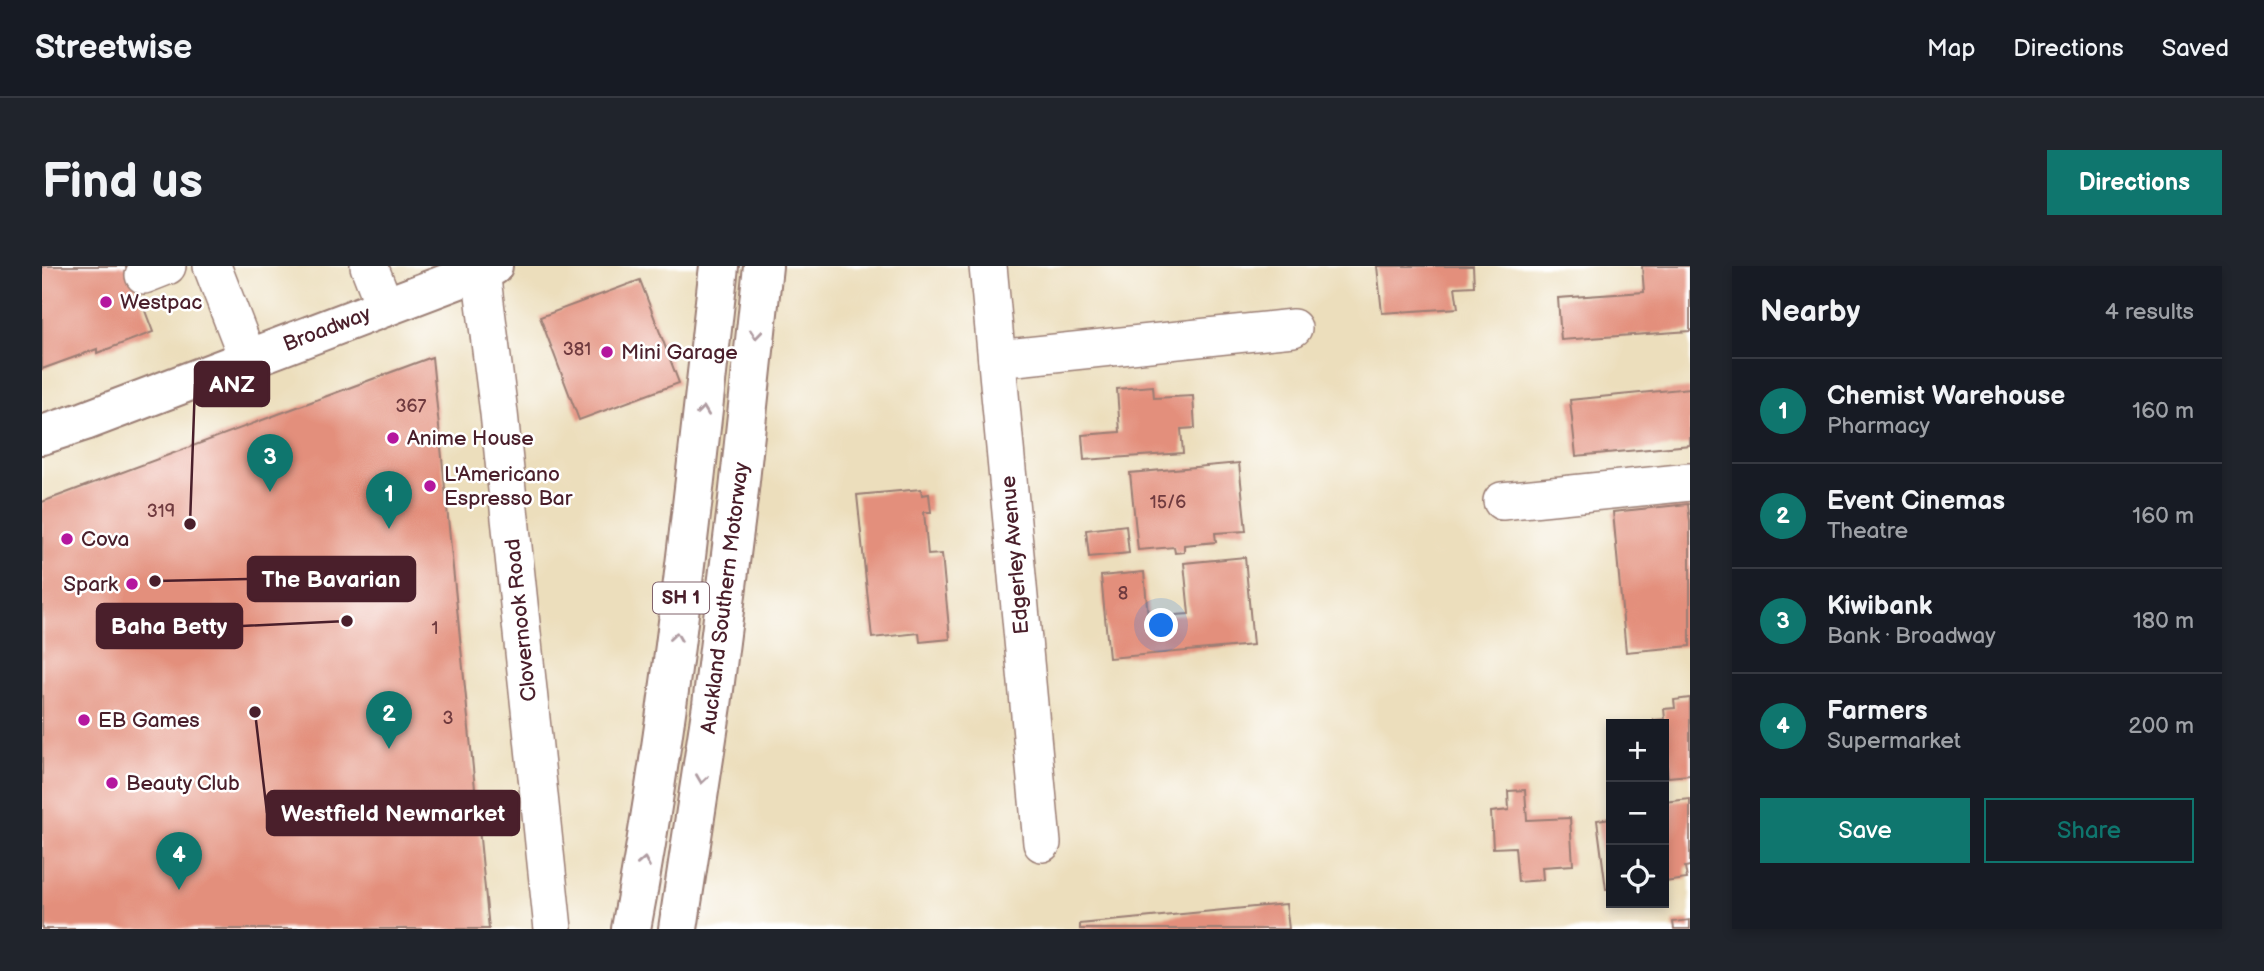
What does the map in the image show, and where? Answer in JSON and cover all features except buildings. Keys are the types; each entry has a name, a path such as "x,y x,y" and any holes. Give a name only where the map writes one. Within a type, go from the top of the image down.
{"main road":[{"name":"Auckland Southern Motorway","path":"631,929 649,835 676,636 719,266"},
{"name":"Auckland Southern Motorway","path":"678,929 714,692 763,266"},
{"name":"Broadway","path":"42,435 487,268"}],"street":[{"path":"212,266 248,359"},
{"path":"369,266 385,307"},
{"name":"Edgerley Avenue","path":"988,266 1042,844"},
{"name":"Clovernook Road","path":"487,268 499,413 553,929"},
{"path":"997,359 1293,328"},
{"path":"1502,501 1690,482"}],"place":[{"name":"Westpac","path":"106,302"},
{"name":"Mini Garage","path":"607,352"},
{"name":"Anime House","path":"393,438"},
{"name":"L'Americano Espresso Bar","path":"430,486"},
{"name":"Kiwibank","path":"270,492"},
{"name":"ANZ","path":"190,524"},
{"name":"Chemist Warehouse","path":"389,529"},
{"name":"Cova","path":"67,539"},
{"name":"The Bavarian","path":"155,581"},
{"name":"Spark","path":"132,584"},
{"name":"Baha Betty","path":"347,621"},
{"name":"Westfield Newmarket","path":"255,712"},
{"name":"EB Games","path":"84,720"},
{"name":"Event Cinemas","path":"389,749"},
{"name":"Beauty Club","path":"112,783"},
{"name":"Farmers","path":"179,890"}]}
